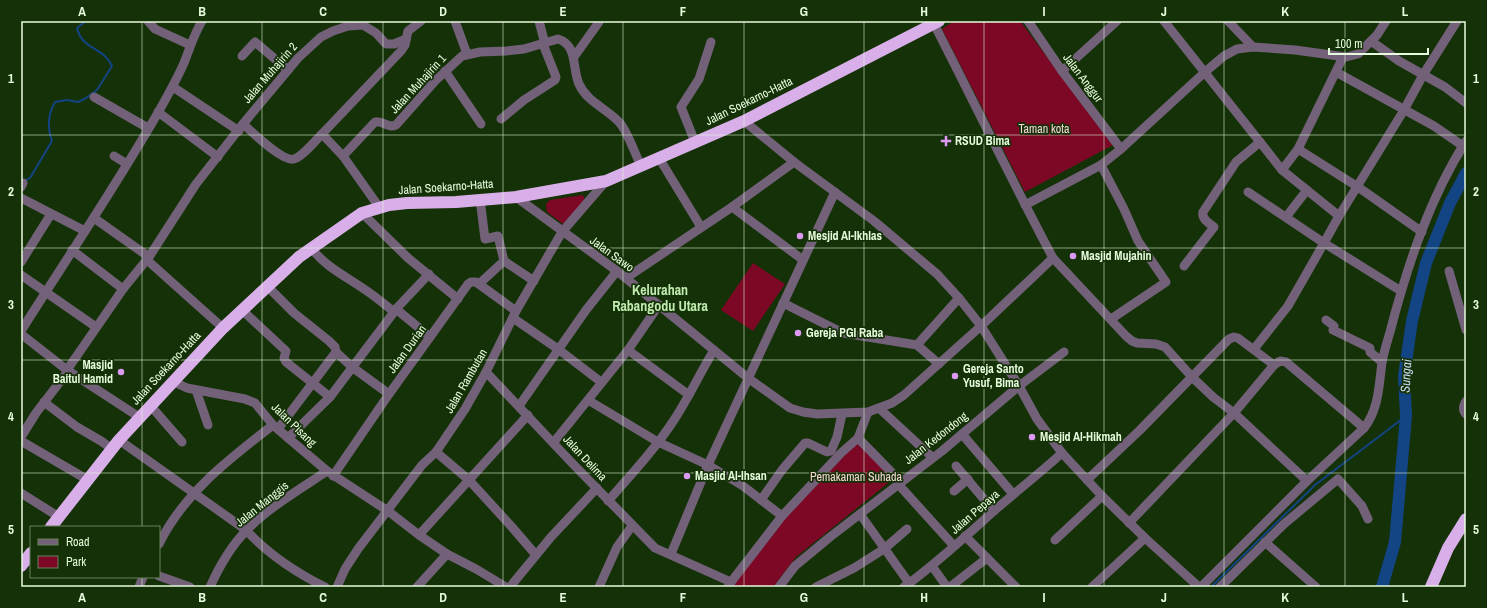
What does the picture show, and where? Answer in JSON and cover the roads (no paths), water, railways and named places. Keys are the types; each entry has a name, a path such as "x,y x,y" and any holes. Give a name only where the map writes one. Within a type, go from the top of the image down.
{"highway":[{"name":"Jalan Soekarno-Hatta","path":"55,522 115,444 172,381 223,328 299,257 362,213 379,207 407,203 436,203 516,197 606,180 744,121 937,22"},
{"path":"1431,587 1448,548 1466,519"},
{"path":"21,566 30,554"}],"street":[{"path":"148,21 155,29 190,45"},
{"path":"139,417 68,370 21,332 72,250 94,218 173,87 190,45 202,21"},
{"path":"173,87 241,127 282,156 292,160 302,153 322,134 401,51 405,45 408,32 421,21"},
{"path":"455,21 467,54 524,49 556,39 562,40 572,51 579,85 591,101 619,122 641,166"},
{"path":"501,119 524,100 556,79 544,44 539,21"},
{"name":"Jalan Anggur","path":"1028,21 1062,71 1121,149"},
{"path":"1062,71 1117,21"},
{"path":"1164,21 1282,170 1339,216"},
{"path":"1228,21 1253,47"},
{"path":"1025,205 1101,165 1121,149 1205,72 1224,56 1237,49 1253,47 1295,50 1346,57 1358,54 1371,41 1386,21"},
{"path":"1254,349 1288,306 1339,216 1358,187 1423,75 1457,21"},
{"path":"574,57 599,22"},
{"path":"937,22 1025,205 1053,258 1132,341 1143,344 1156,344 1165,347 1192,377 1234,413 1307,481"},
{"name":"Jalan Muhajirin 2","path":"21,437 96,327 148,258 196,184 302,53 321,37 333,31 353,25 363,25 368,27 386,44 394,44 406,39"},
{"path":"1371,41 1399,61 1445,87 1466,103"},
{"path":"242,56 255,42 288,70"},
{"path":"695,142 681,107 699,79 711,42"},
{"name":"Jalan Muhajirin 1","path":"343,156 375,122 380,121 390,126 396,125 445,71 457,60 467,54"},
{"path":"1282,170 1298,149 1343,57"},
{"path":"445,71 481,124"},
{"path":"744,121 794,162 874,221 937,274 959,298 980,326 1019,386 1037,419 1062,453 1129,523 1200,587 1307,481 1364,428 1370,420 1375,408 1381,378 1382,362 1401,291 1422,232 1440,190 1464,144 1336,72"},
{"path":"94,96 148,128"},
{"path":"158,112 218,157"},
{"path":"322,134 343,156 379,207"},
{"path":"1184,266 1214,227 1203,219 1203,212 1236,162 1260,142"},
{"path":"1298,149 1358,187 1422,232"},
{"path":"114,156 127,164"},
{"path":"659,158 701,228"},
{"path":"626,278 732,207 794,162"},
{"path":"1101,165 1124,209 1138,241 1166,282 1111,319"},
{"name":"Jalan Rambutan","path":"337,587 345,569 358,549 422,465 436,452 465,409 486,372 514,314 562,232 606,180"},
{"path":"21,183 21,187"},
{"path":"1286,217 1307,190"},
{"path":"671,554 708,465 835,192"},
{"path":"1248,192 1324,243 1401,291"},
{"name":"Jalan Sawo","path":"516,197 626,278 748,378 790,408 817,414 868,412 892,404 939,364 1053,258"},
{"path":"21,198 85,231"},
{"path":"480,199 485,239 498,236 504,261 534,281"},
{"path":"732,207 803,260"},
{"path":"362,213 408,258 458,299"},
{"path":"21,262 50,214"},
{"path":"94,218 148,258 223,328"},
{"path":"310,248 320,260 366,290 430,337"},
{"path":"72,250 124,289"},
{"path":"504,261 479,284 514,314 601,382"},
{"path":"519,406 586,310 616,271"},
{"path":"1449,271 1466,330"},
{"path":"288,438 330,397 395,311 429,274"},
{"path":"21,275 96,327"},
{"name":"Jalan Durian","path":"330,474 470,283 474,282 479,284"},
{"path":"267,286 294,313 329,341 335,347 336,352 352,367 389,394"},
{"path":"917,345 959,298"},
{"path":"783,303 843,333 917,345 939,364"},
{"path":"554,442 628,350 659,305"},
{"path":"242,310 286,351 284,358 286,362 330,397"},
{"path":"1326,320 1334,326 1333,330 1370,348 1370,352 1382,362"},
{"path":"1087,480 1140,430 1229,339 1234,337 1238,338 1274,365"},
{"path":"628,350 689,395"},
{"path":"608,501 658,442 674,420 714,350"},
{"path":"160,542 164,532 194,492 222,464 276,427 312,384 336,352"},
{"name":"Jalan Kedondong","path":"779,587 789,573 804,558 962,434 1019,386 1064,352"},
{"path":"1129,523 1234,413 1274,365 1280,361 1286,362 1364,428"},
{"name":"Jalan Delima","path":"486,372 632,526 655,548 671,554 730,584"},
{"name":"Jalan Pisang","path":"172,381 187,388 245,399 252,402 276,427 330,474 388,510 419,535 447,554 506,587"},
{"path":"196,390 208,425"},
{"path":"588,400 658,442 708,465 743,486 782,516"},
{"path":"1466,401 1463,406 1463,411 1466,414"},
{"path":"44,402 77,427 101,441 115,444 194,492 246,530 273,556 325,587"},
{"path":"150,405 182,442"},
{"path":"880,409 932,457"},
{"path":"730,584 782,516 841,453 858,438 868,412"},
{"path":"761,500 782,470 805,443 827,452 831,451 837,437 842,414"},
{"path":"419,535 528,415"},
{"path":"962,434 1013,494"},
{"path":"858,438 954,546"},
{"path":"21,441 88,480"},
{"path":"436,452 468,480 536,555"},
{"name":"Jalan Pepaya","path":"906,585 932,566 1013,494 1034,478 1062,453"},
{"path":"956,466 994,511"},
{"name":"Jalan Manggis","path":"210,587 224,559 246,530 294,492 330,474"},
{"path":"954,491 968,479"},
{"path":"1220,587 1284,524 1338,479 1362,506 1368,519"},
{"path":"510,587 536,555 597,488"},
{"path":"21,493 55,522"},
{"path":"1055,540 1102,496"},
{"path":"860,514 906,585"},
{"path":"599,587 617,547 632,526"},
{"path":"816,587 854,568 884,549 907,529"},
{"path":"965,536 1016,587"},
{"path":"1092,587 1145,538"},
{"path":"1265,542 1316,587"},
{"path":"417,587 447,554"},
{"path":"932,566 948,587 987,558"},
{"path":"160,576 190,587"}],"waterway":[{"path":"25,181 30,178 52,141 49,131 49,121 55,102 67,100 78,102 86,98 97,90 112,66 104,55 83,41 77,28 86,21"},
{"name":"Sungai","path":"1382,587 1395,542 1406,416 1404,376 1412,321 1426,263 1450,203 1466,173"},
{"path":"1211,587 1315,485 1406,416"}],"place":[{"name":"RSUD Bima","path":"946,141"},
{"name":"Mesjid Al-Ikhlas","path":"800,236"},
{"name":"Masjid Mujahin","path":"1073,256"},
{"name":"Gereja PGI Raba","path":"798,333"},
{"name":"Masjid Baitul Hamid","path":"121,372"},
{"name":"Gereja Santo Yusuf, Bima","path":"955,376"},
{"name":"Mesjid Al-Hikmah","path":"1032,437"},
{"name":"Masjid Al-Ihsan","path":"687,476"}],"district":[{"name":"Kelurahan Rabangodu Utara","path":"660,298"}],"park label":[{"name":"Taman kota","path":"1044,129"},
{"name":"Pemakaman Suhada","path":"856,477"}]}
